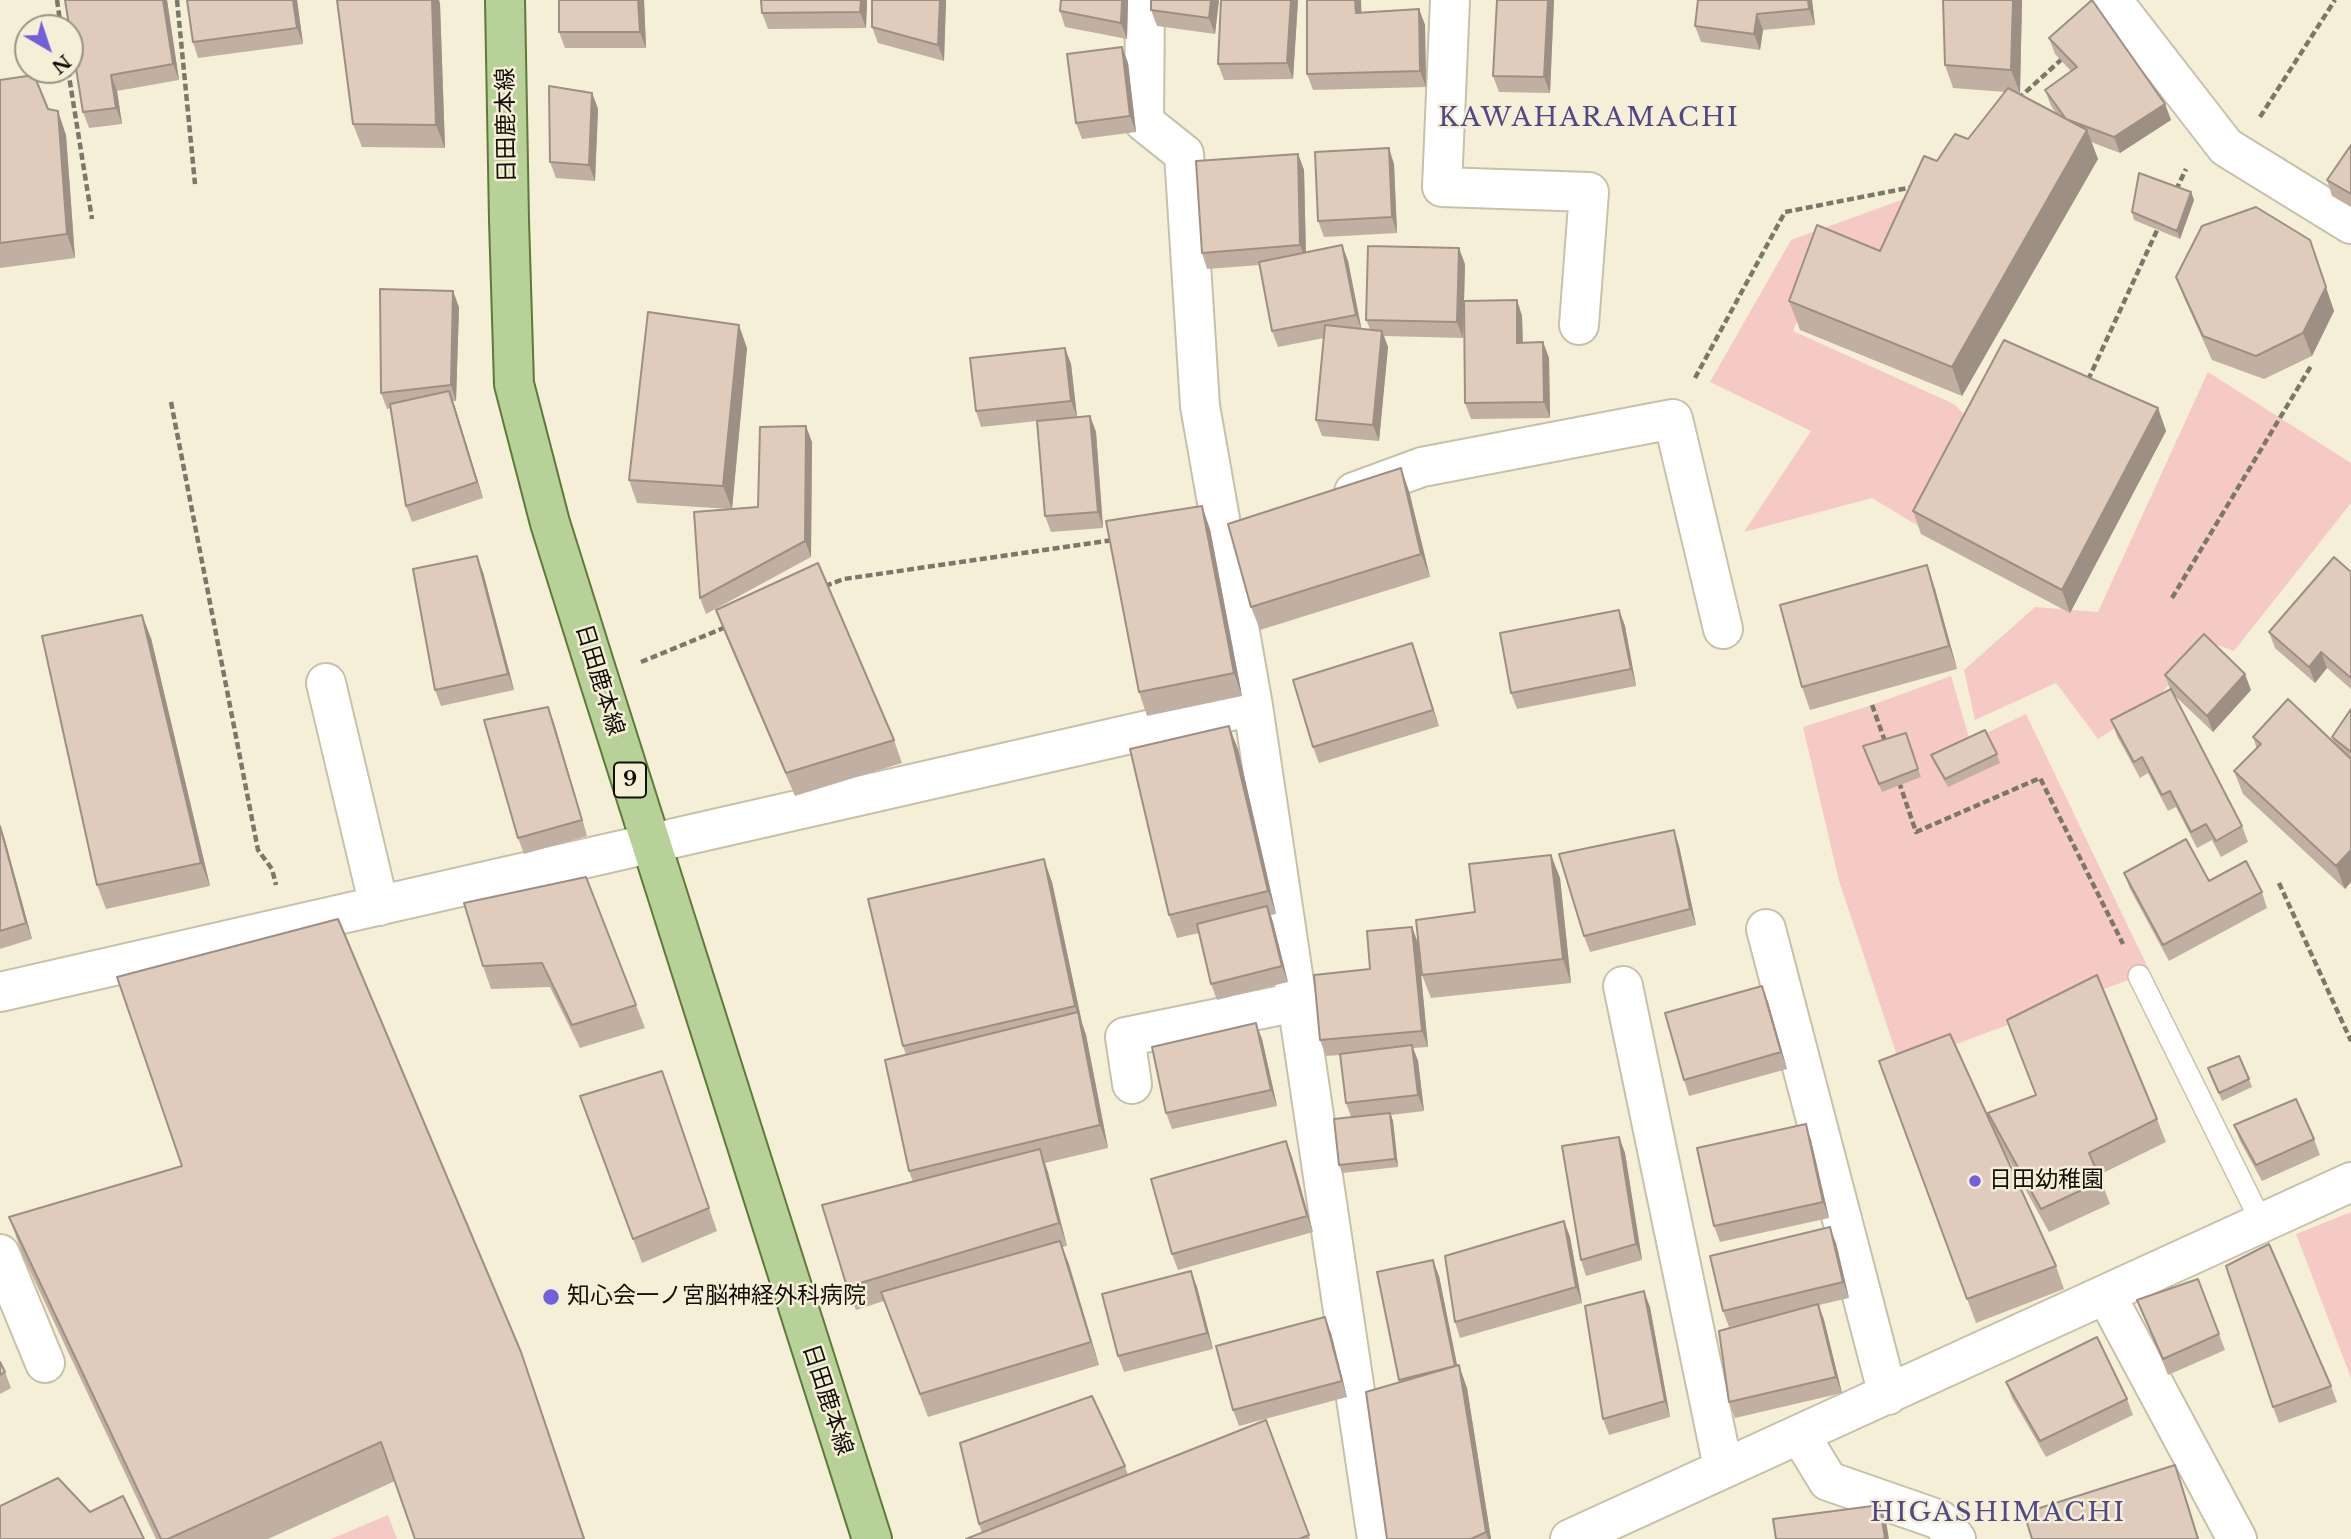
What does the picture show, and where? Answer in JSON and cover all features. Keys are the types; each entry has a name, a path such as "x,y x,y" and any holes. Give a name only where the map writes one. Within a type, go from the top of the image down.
{"main road":[{"name":"日田鹿本線","path":"505,0 514,384 550,523 872,1539"}],"street":[{"path":"1145,0 1144,122 1184,154 1200,406 1254,706 1377,1539"},
{"path":"1450,0 1443,187 1589,192 1579,326"},
{"path":"2112,0 2232,150 2351,224"},
{"path":"1323,503 1422,467 1673,419 1723,629"},
{"path":"1224,539 1261,526"},
{"path":"327,683 379,906"},
{"path":"0,992 1254,706"},
{"path":"1766,929 1888,1395"},
{"path":"1623,986 1723,1467"},
{"path":"1132,1084 1125,1037 1297,1002"},
{"path":"1570,1539 2351,1182"},
{"path":"0,1254 46,1363"},
{"path":"2106,1295 2237,1539"},
{"path":"1800,1435 1828,1481 1940,1520 1956,1539"}],"lane":[{"path":"2139,976 2262,1223"}],"path":[{"path":"177,0 195,184"},
{"path":"2175,191 2187,166 2232,150 2335,0"},
{"path":"2016,101 2067,55"},
{"path":"70,84 93,219"},
{"path":"1673,419 1785,212 1923,185"},
{"path":"2088,380 2164,216"},
{"path":"2172,598 2311,366"},
{"path":"172,402 258,850 272,869 285,928"},
{"path":"819,589 844,579 1114,540"},
{"path":"630,666 731,625"},
{"path":"1872,705 1889,756"},
{"path":"1898,781 1916,832 2040,778 2139,976"},
{"path":"2279,883 2351,1041"}],"shaded area":[{"path":"1926,191 1881,272 1825,249 1793,331 1954,404 1970,420 1920,527 1872,498 1744,532 1811,431 1710,382 1791,240"},
{"path":"2208,372 2351,463 2351,503 2234,651 2203,640 2154,703 2098,739 2056,683 1975,720 1964,670 2035,607 2098,612"},
{"path":"1951,676 1970,741 2026,714 2150,972 1900,1065 1839,881 1803,727"},
{"path":"2351,1212 2351,1378 2296,1234"},
{"path":"388,1515 397,1539 331,1539"}],"building":[{"path":"65,0 163,0 173,64 111,75 116,108 83,112 78,84 84,84 84,14 67,14"},
{"path":"187,0 293,0 297,28 193,42"},
{"path":"337,0 432,0 436,125 353,124"},
{"path":"559,0 638,0 640,32 559,32"},
{"path":"761,0 861,0 860,12 762,13"},
{"path":"872,0 940,0 938,45 872,27"},
{"path":"1061,0 1122,0 1121,23 1060,11"},
{"path":"1151,0 1211,0 1209,18 1151,10"},
{"path":"1221,0 1291,0 1287,63 1218,64"},
{"path":"1307,0 1355,0 1356,13 1419,9 1420,71 1307,74"},
{"path":"1497,0 1548,0 1544,77 1493,76"},
{"path":"1698,0 1808,0 1809,9 1757,14 1754,34 1695,26"},
{"path":"1943,0 2013,0 2011,70 1945,65"},
{"path":"2092,0 2165,104 2114,137 2066,119 2045,90 2077,67 2049,38"},
{"path":"1122,47 1130,116 1076,123 1067,54"},
{"path":"14,78 14,84 38,84 48,109 58,111 67,234 0,243 0,80"},
{"path":"549,86 592,93 589,165 550,162"},
{"path":"2008,88 2087,130 1952,367 1789,301 1817,225 1880,251 1924,156 1937,161 1955,134 1968,139"},
{"path":"2351,145 2351,194 2327,180"},
{"path":"1389,148 1392,217 1318,221 1315,152"},
{"path":"1298,154 1300,245 1202,253 1196,161"},
{"path":"2139,173 2191,192 2177,231 2132,212"},
{"path":"2256,207 2310,240 2326,287 2303,333 2256,356 2203,336 2176,277 2202,226"},
{"path":"1342,245 1356,315 1272,331 1259,262"},
{"path":"1368,246 1459,248 1457,322 1366,320"},
{"path":"380,289 453,291 451,385 381,393"},
{"path":"1517,300 1517,343 1543,342 1544,402 1465,403 1464,301"},
{"path":"648,312 739,325 723,486 629,480"},
{"path":"1325,325 1382,331 1373,425 1316,420"},
{"path":"2004,340 2158,408 2062,590 1913,511"},
{"path":"1065,348 1071,401 976,411 970,358"},
{"path":"449,391 477,482 406,506 390,404"},
{"path":"1090,416 1098,512 1045,516 1037,421"},
{"path":"806,426 805,541 700,598 694,512 758,507 760,427"},
{"path":"1401,468 1421,554 1251,607 1228,524"},
{"path":"1202,506 1234,673 1139,692 1106,521"},
{"path":"477,556 508,674 435,690 413,569"},
{"path":"2334,557 2351,572 2351,678 2321,652 2309,667 2269,632"},
{"path":"818,563 894,740 786,773 716,610"},
{"path":"1927,565 1949,646 1802,687 1780,605"},
{"path":"1619,610 1631,669 1511,693 1500,633"},
{"path":"142,615 201,863 97,885 42,636"},
{"path":"2204,634 2245,674 2207,716 2165,675"},
{"path":"1412,643 1433,710 1313,747 1293,680"},
{"path":"2171,689 2242,826 2216,841 2206,824 2191,832 2170,791 2162,795 2142,757 2134,762 2111,720"},
{"path":"2288,699 2351,759 2351,850 2336,866 2234,771 2261,744 2253,737"},
{"path":"548,707 582,820 518,838 484,720"},
{"path":"2351,709 2351,752 2332,737"},
{"path":"1229,726 1268,891 1169,915 1130,749"},
{"path":"1985,730 1997,754 1945,779 1931,755"},
{"path":"1906,733 1918,769 1879,784 1863,746"},
{"path":"0,826 26,923 0,931"},
{"path":"1674,830 1690,909 1584,936 1559,854"},
{"path":"2186,839 2209,881 2246,861 2262,892 2163,945 2124,873"},
{"path":"1551,855 1563,959 1422,975 1416,920 1475,912 1469,864"},
{"path":"1044,859 1075,1006 903,1046 868,899"},
{"path":"586,877 636,1005 572,1025 542,963 483,966 464,903"},
{"path":"1267,906 1282,966 1211,984 1197,924"},
{"path":"338,919 521,1352 584,1539 415,1539 381,1442 168,1539 161,1539 9,1217 182,1166 117,977"},
{"path":"1412,927 1422,1031 1320,1040 1314,975 1370,969 1367,931"},
{"path":"2097,975 2157,1119 2089,1153 2101,1181 2041,1209 1988,1113 2036,1095 2007,1020"},
{"path":"1762,986 1781,1052 1684,1080 1665,1013"},
{"path":"1078,1012 1100,1125 909,1171 885,1060"},
{"path":"1256,1023 1271,1090 1166,1113 1152,1047"},
{"path":"1950,1034 2056,1266 1967,1299 1879,1061"},
{"path":"1412,1045 1418,1095 1346,1103 1340,1054"},
{"path":"2239,1056 2249,1079 2219,1093 2208,1068"},
{"path":"662,1071 709,1208 633,1239 580,1096"},
{"path":"2296,1099 2314,1139 2256,1165 2234,1125"},
{"path":"1390,1113 1395,1159 1339,1165 1334,1119"},
{"path":"1806,1124 1823,1202 1714,1226 1697,1148"},
{"path":"1619,1137 1636,1244 1581,1260 1562,1146"},
{"path":"1286,1141 1307,1216 1172,1254 1151,1179"},
{"path":"1040,1149 1059,1223 847,1287 822,1205"},
{"path":"1564,1221 1576,1287 1455,1322 1445,1256"},
{"path":"1830,1227 1843,1282 1723,1311 1710,1256"},
{"path":"1060,1241 1091,1342 920,1394 881,1292"},
{"path":"2269,1244 2331,1386 2273,1407 2226,1266"},
{"path":"1433,1260 1455,1366 1399,1380 1377,1272"},
{"path":"1191,1271 1207,1333 1118,1356 1102,1294"},
{"path":"2198,1279 2219,1334 2163,1359 2137,1300"},
{"path":"1644,1291 1665,1401 1603,1419 1585,1306"},
{"path":"1818,1304 1836,1377 1729,1402 1719,1331"},
{"path":"1325,1317 1342,1381 1233,1410 1216,1346"},
{"path":"2097,1337 2127,1399 2040,1441 2006,1382"},
{"path":"0,1362 5,1372 0,1375"},
{"path":"1459,1365 1486,1532 1471,1539 1387,1539 1366,1392"},
{"path":"1092,1396 1125,1466 979,1524 960,1443"},
{"path":"1266,1420 1309,1535 1299,1539 966,1539"},
{"path":"2175,1465 2198,1539 2032,1539 2024,1513"},
{"path":"58,1478 90,1512 123,1496 144,1539 0,1539 0,1506"},
{"path":"1880,1505 1885,1539 1776,1539 1773,1519"}],"place":[{"name":"日田幼稚園","path":"1975,1181"},
{"name":"知心会一ノ宮脳神経外科病院","path":"551,1297"}],"district":[{"name":"KAWAHARAMACHI","path":"1589,119"},
{"name":"HIGASHIMACHI","path":"1998,1514"}]}
